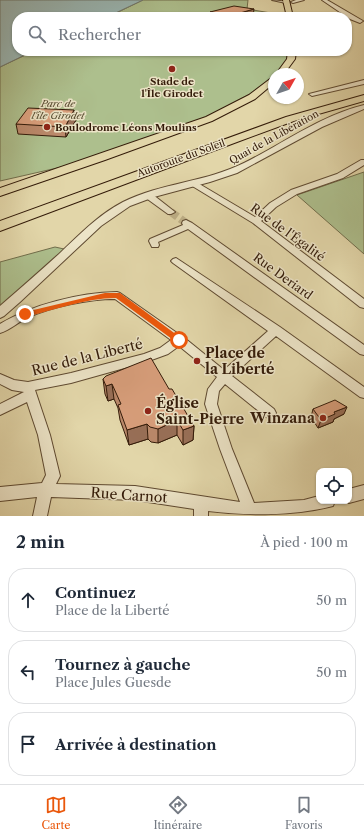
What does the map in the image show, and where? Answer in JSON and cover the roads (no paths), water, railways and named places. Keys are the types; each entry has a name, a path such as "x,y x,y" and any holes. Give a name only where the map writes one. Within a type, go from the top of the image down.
{"highway":[{"name":"Autoroute du Soleil","path":"0,214 231,130 280,114 364,90"},
{"name":"Autoroute du Soleil","path":"0,226 290,119 364,98"}],"main road":[{"path":"290,1 290,12"},
{"path":"290,1 294,12"},
{"path":"284,68 291,56"},
{"path":"292,68 298,56"},
{"path":"0,192 101,158 209,119 252,97 268,84"},
{"path":"0,198 214,122 255,102 268,91"}],"street":[{"path":"274,0 302,0"},
{"path":"324,0 342,12"},
{"path":"352,19 362,23"},
{"path":"312,94 364,82"},
{"name":"Quai de la Libération","path":"0,313 98,222 119,208 138,199 224,175 246,166 327,120 364,107"},
{"path":"256,221 283,198 294,192 340,176 364,162"},
{"name":"Rue de l'Égalité","path":"193,184 256,221 364,304"},
{"path":"149,196 171,212"},
{"name":"Rue Deriard","path":"156,245 153,241 187,224 364,351"},
{"path":"176,261 364,393"},
{"path":"0,329 25,314 78,301 117,295 126,300 179,340 270,413"},
{"path":"250,510 226,449 211,404 214,389 224,377 246,355 276,330"},
{"name":"Rue de la Liberté","path":"0,380 29,391 146,358 164,351 179,340"},
{"path":"0,410 29,391 44,435 53,476 46,490 40,516"},
{"name":"Rue Carnot","path":"0,494 46,490 135,493 201,509 250,510 304,507 316,504"},
{"path":"352,495 364,492"}],"water":[{"path":"0,0 143,0 118,12 12,12 12,56 23,56 0,67"}],"tunnel":[{"path":"171,212 186,223"}],"place":[{"name":"Stade de l'Île Girodet","path":"172,69"},
{"name":"Boulodrome Léons Moulins","path":"47,127"},
{"name":"Place de la Liberté","path":"197,361"},
{"name":"Église Saint-Pierre","path":"148,411"},
{"name":"Winzana","path":"323,418"}],"park label":[{"name":"Parc de l'île Girodet","path":"58,108"}]}
